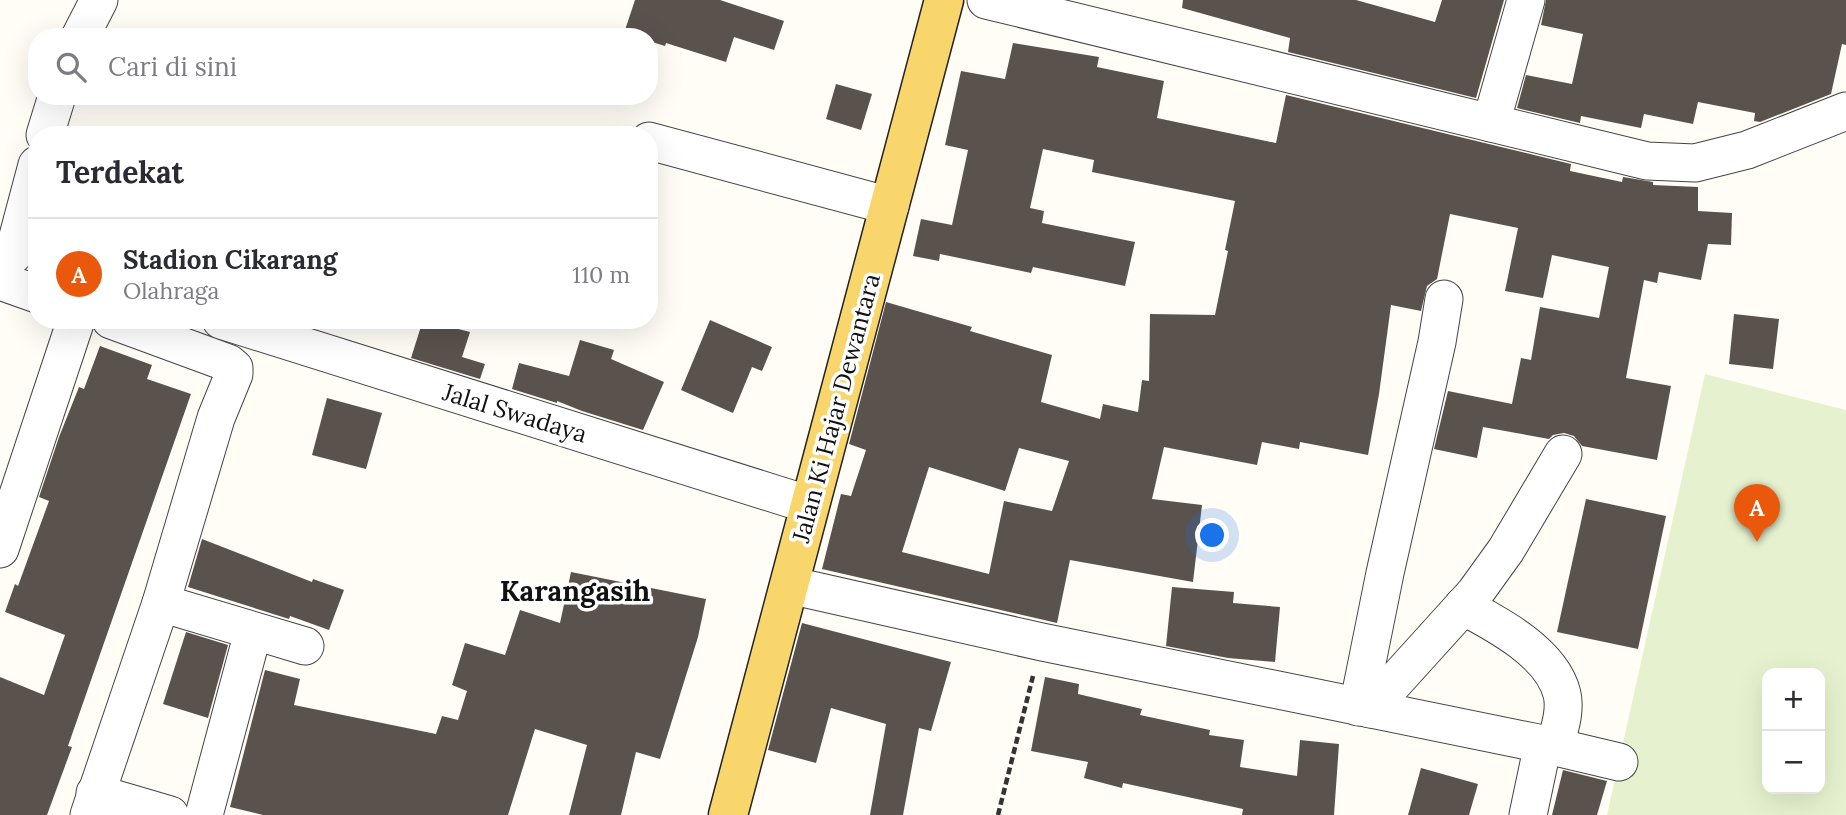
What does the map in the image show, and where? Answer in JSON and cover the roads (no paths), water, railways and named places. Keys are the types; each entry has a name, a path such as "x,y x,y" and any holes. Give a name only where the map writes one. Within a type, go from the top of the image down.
{"main road":[{"name":"Jalan Ki Hajar Dewantara","path":"728,815 944,0"}],"street":[{"path":"85,28 99,0"},
{"path":"986,0 1647,161 1695,163 1747,150 1846,111"},
{"path":"1491,123 1526,0"},
{"path":"48,126 54,105"},
{"path":"658,143 890,206"},
{"path":"28,200 12,262 28,282"},
{"path":"1364,708 1385,573 1437,342 1444,299"},
{"path":"0,549 73,329"},
{"path":"135,329 228,363 234,368 194,484 161,603 92,804 170,815"},
{"name":"Jalal Swadaya","path":"250,329 810,505"},
{"path":"1364,708 1463,606 1506,550 1563,454"},
{"path":"789,585 1042,642 1619,762"},
{"path":"161,603 305,646"},
{"path":"1463,606 1497,624 1545,662 1562,692 1562,715 1549,746 1528,815"},
{"path":"204,815 253,632"}],"place":[{"name":"Stadion Cikarang","path":"1757,542"}],"district":[{"name":"Karangasih","path":"575,591"}]}
